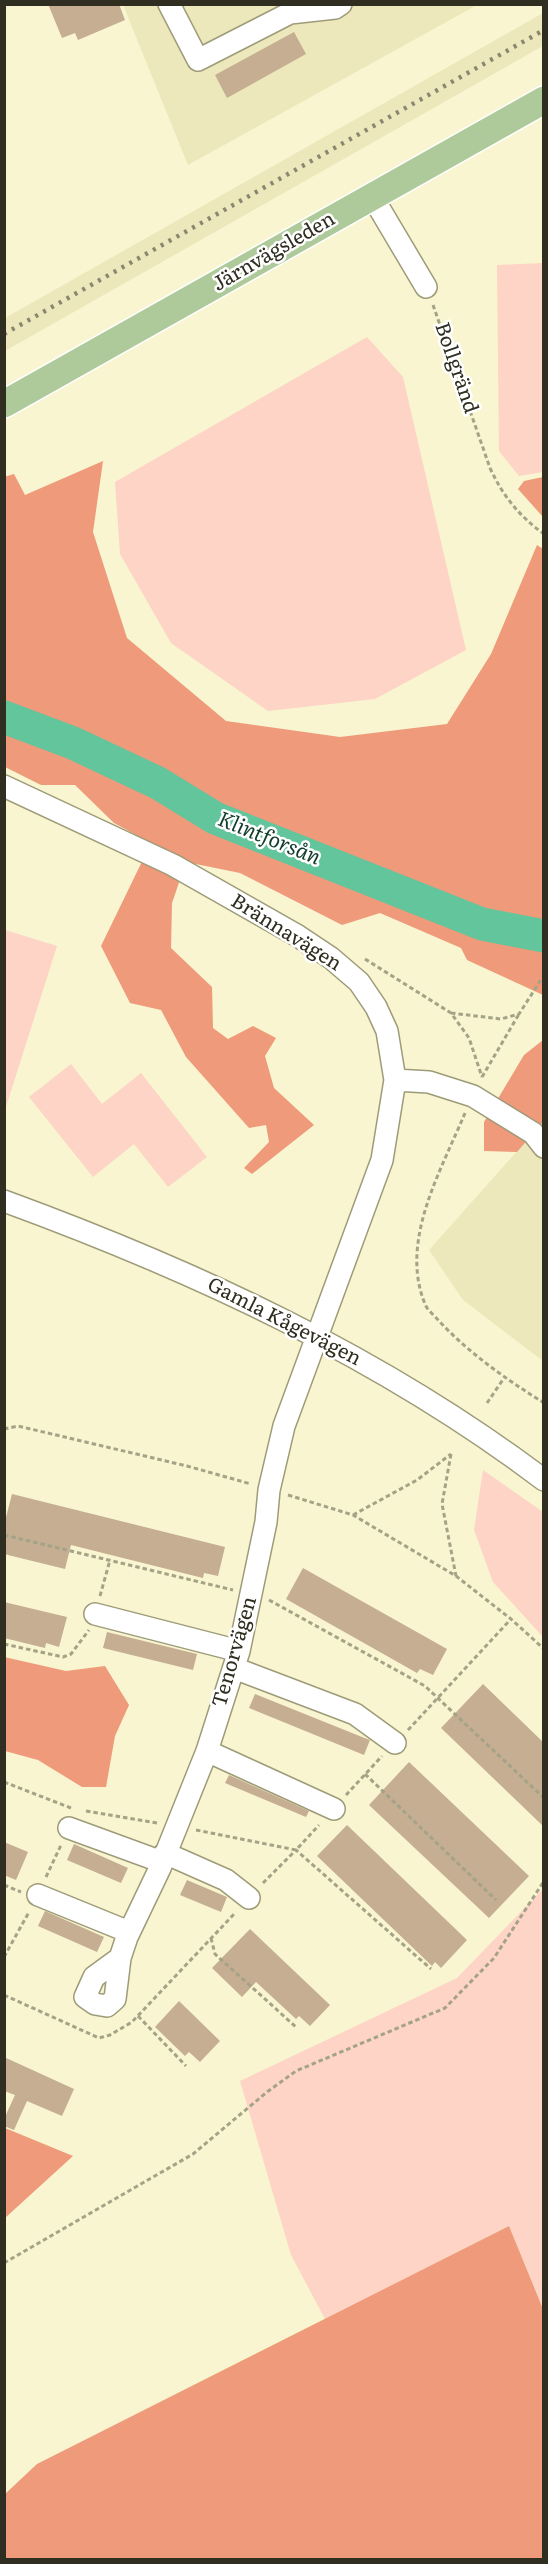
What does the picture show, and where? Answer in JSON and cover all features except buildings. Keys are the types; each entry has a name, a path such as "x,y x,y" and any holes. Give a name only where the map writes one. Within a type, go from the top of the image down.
{"main road":[{"name":"Järnvägsleden","path":"4,404 543,100"}],"street":[{"path":"169,4 198,60 290,13 335,8 341,4"},
{"path":"372,196 426,287"},
{"name":"Brännavägen","path":"4,786 173,865 298,936 331,958 359,982 376,1007 387,1031 395,1080 382,1160 317,1336"},
{"path":"395,1080 429,1082 473,1096 534,1133 543,1147"},
{"name":"Gamla Kågevägen","path":"4,1201 72,1226 192,1276 317,1336 396,1380 470,1426 543,1480"},
{"name":"Tenorvägen","path":"120,1958 207,1750 236,1660 266,1522 269,1490 284,1426 317,1336"},
{"path":"95,1614 236,1660 355,1714 395,1743"},
{"path":"207,1750 334,1809"},
{"path":"69,1828 226,1880 249,1898"},
{"path":"38,1895 129,1932"}],"path":[{"name":"Bollgränd","path":"426,287 498,486 515,510 543,534"},
{"path":"519,1014 501,1019 451,1013 469,1038 482,1077 543,975"},
{"path":"466,1111 421,1222 415,1258 425,1306 457,1340 504,1378 543,1403"},
{"path":"487,1403 504,1378"},
{"path":"353,1515 417,1480 451,1454 442,1504 456,1576"},
{"path":"4,1535 270,1600 425,1686 436,1699 543,1797"},
{"path":"4,1644 63,1657 71,1654 92,1627 110,1560"},
{"path":"4,1995 99,2038 110,2035 132,2022 511,1619"},
{"path":"365,1774 496,1900"},
{"path":"4,1782 75,1810 177,1826 296,1850 431,1969"},
{"path":"4,2263 193,2154 267,2092 296,2072 445,2008 494,1958 543,1881"},
{"path":"211,1938 215,1954 296,2027"},
{"path":"138,2016 186,2066"}],"shaded area":[{"path":"123,5 477,5 188,165"},
{"path":"543,13 543,46 5,351 5,318"},
{"path":"543,263 543,472 519,476 499,451 497,265"},
{"path":"367,337 403,377 466,650 375,699 268,711 171,643 120,554 115,482"},
{"path":"103,461 93,532 127,638 226,721 340,737 447,724 491,654 537,545 543,549 543,995 467,960 461,948 380,913 342,925 240,873 186,862 172,903 171,948 212,987 213,1028 228,1039 253,1026 276,1038 265,1056 274,1088 314,1125 252,1174 244,1168 269,1142 266,1125 249,1128 186,1057 161,1010 130,1003 101,946 151,843 114,823 75,785 41,785 5,767 4,477 14,474 25,495"},
{"path":"544,477 543,517 518,489 524,481"},
{"path":"4,930 57,946 5,1110"},
{"path":"543,1040 543,1122 517,1152 484,1151 484,1122 524,1055"},
{"path":"71,1064 102,1104 141,1073 207,1157 168,1187 134,1144 93,1177 29,1097"},
{"path":"543,1122 543,1361 463,1300 429,1250"},
{"path":"483,1470 543,1512 543,1637 493,1582 474,1530"},
{"path":"4,1657 66,1671 105,1666 129,1705 115,1736 106,1787 82,1787 38,1760 5,1751"},
{"path":"543,1889 543,2309 509,2226 325,2319 291,2255 240,2081 457,1978"},
{"path":"5,2128 73,2156 5,2218"},
{"path":"509,2226 543,2309 543,2559 5,2559 5,2494 37,2464"}],"waterway":[{"name":"Klintforsån","path":"4,717 73,743 158,783 215,818 482,924 544,936"}],"railway":[{"path":"4,334 544,30"}]}
